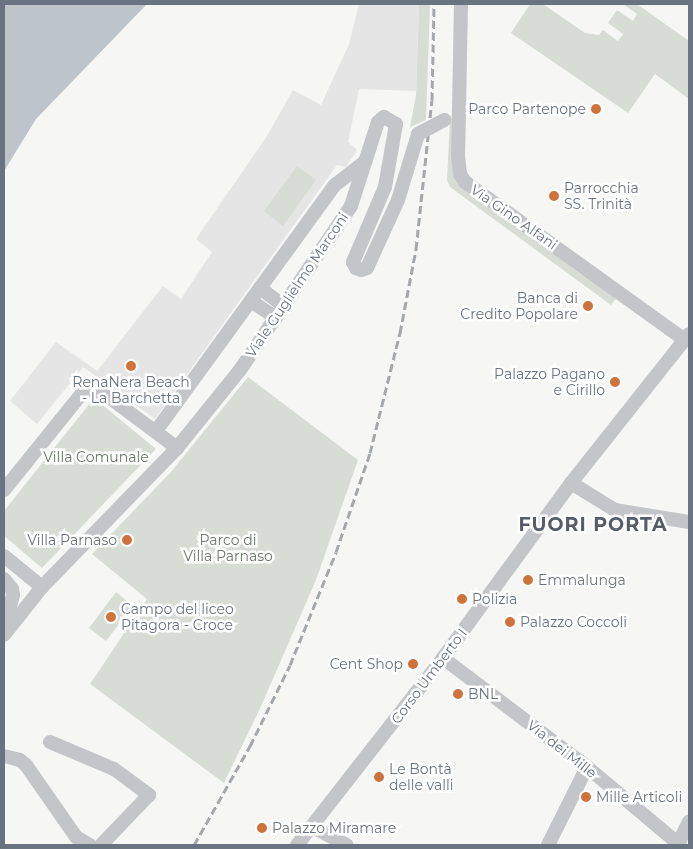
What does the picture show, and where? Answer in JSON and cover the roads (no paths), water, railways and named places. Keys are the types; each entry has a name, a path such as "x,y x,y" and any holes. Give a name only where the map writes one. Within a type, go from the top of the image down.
{"street":[{"name":"Via Gino Alfani","path":"461,4 461,116 458,156 460,174 465,182 687,337"},
{"path":"366,160 378,122 384,117 392,119 396,124 385,187 353,262 356,268 361,270 367,268 392,214 418,134 444,120 461,116"},
{"name":"Viale Guglielmo Marconi","path":"156,432 335,185 366,160"},
{"name":"Viale Guglielmo Marconi","path":"4,634 42,587 177,448 224,391 276,318 351,206 366,160"},
{"path":"260,288 284,306"},
{"path":"251,301 276,318"},
{"name":"Corso Umberto I","path":"297,845 313,827 443,658 570,483 687,337"},
{"path":"4,490 83,392 102,392 177,448"},
{"path":"570,483 616,510 689,522"},
{"path":"4,556 42,587"},
{"path":"4,579 12,589 13,595 4,634"},
{"name":"Via dei Mille","path":"443,658 587,767 679,845"},
{"path":"50,742 114,769 149,795 101,845"},
{"path":"4,756 14,757 26,765 76,837 90,845"},
{"path":"548,845 587,767"},
{"path":"679,845 689,821"},
{"path":"313,827 331,842 347,845"}],"railway":[{"path":"194,845 250,746 290,665 336,552 370,453 400,333 416,249 432,100 434,4"}],"place":[{"name":"Parco Partenope","path":"596,109"},
{"name":"Parrocchia SS. Trinità","path":"554,196"},
{"name":"Banca di Credito Popolare","path":"588,306"},
{"name":"RenaNera Beach - La Barchetta","path":"131,366"},
{"name":"Palazzo Pagano e Cirillo","path":"615,382"},
{"name":"Villa Parnaso","path":"127,540"},
{"name":"Emmalunga","path":"528,580"},
{"name":"Polizia","path":"462,599"},
{"name":"Campo del liceo Pitagora - Croce","path":"111,617"},
{"name":"Palazzo Coccoli","path":"510,622"},
{"name":"Cent Shop","path":"413,664"},
{"name":"BNL","path":"458,694"},
{"name":"Le Bontà delle valli","path":"379,777"},
{"name":"Mille Articoli","path":"586,797"},
{"name":"Palazzo Miramare","path":"262,828"}],"district":[{"name":"FUORI PORTA","path":"593,525"}],"park label":[{"name":"Villa Comunale","path":"96,457"},
{"name":"Parco di Villa Parnaso","path":"228,548"}]}
